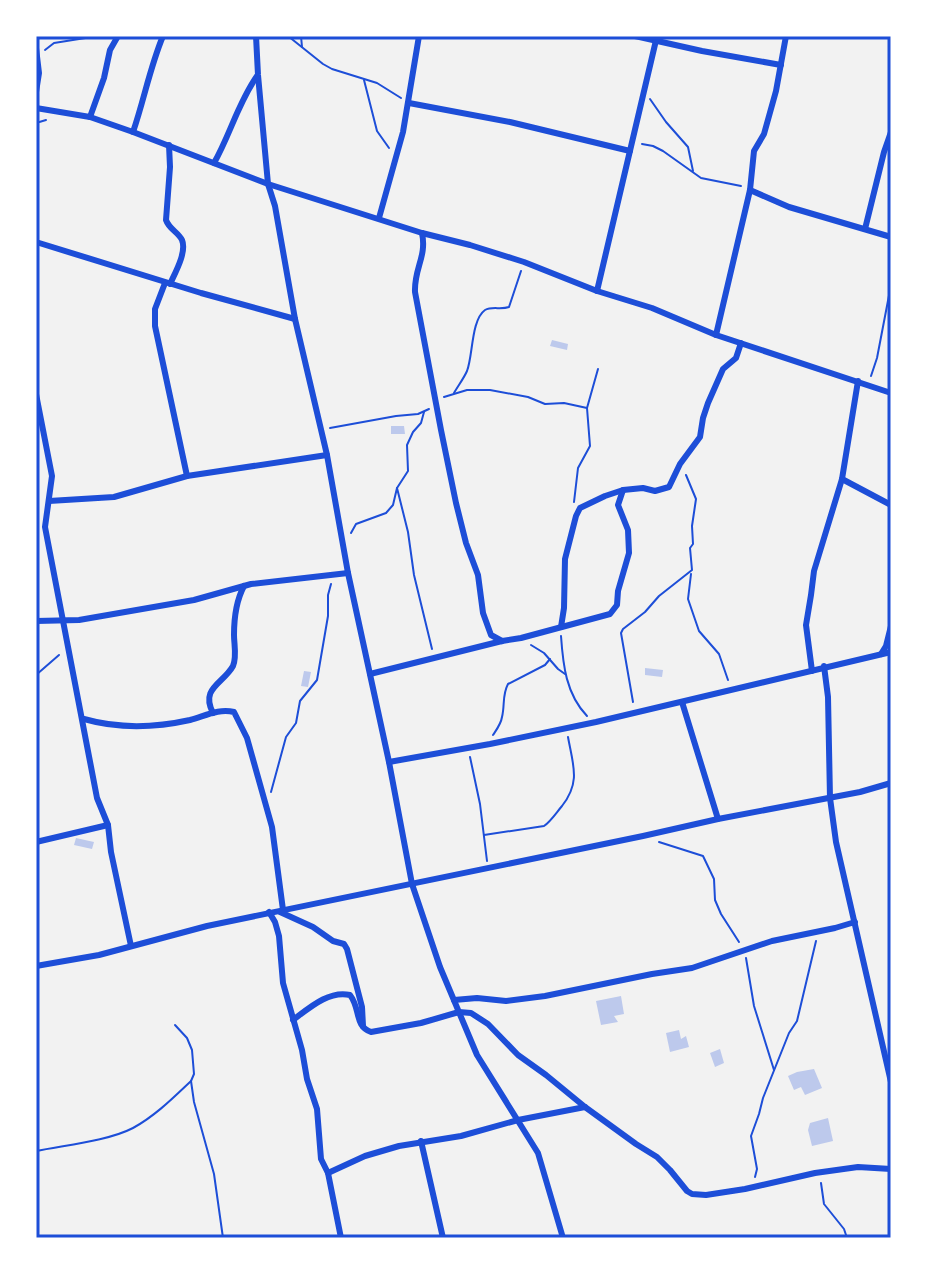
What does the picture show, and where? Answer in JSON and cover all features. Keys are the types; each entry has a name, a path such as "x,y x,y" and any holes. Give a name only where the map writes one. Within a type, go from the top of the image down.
{"street":[{"path":"90,117 110,50 118,36"},
{"path":"133,132 163,36"},
{"path":"256,36 268,184 327,455 412,884 440,967 477,1055 538,1153 563,1238"},
{"path":"379,218 409,103 419,36"},
{"path":"635,36 781,65"},
{"path":"716,335 750,190 754,151 764,134 776,91 786,36"},
{"path":"597,291 656,38"},
{"path":"36,48 39,73 36,92"},
{"path":"214,163 244,96 258,75"},
{"path":"409,103 510,122 630,151"},
{"path":"36,108 90,117 268,184 524,262 597,291 652,308 716,335 891,393"},
{"path":"865,229 891,132"},
{"path":"169,145 166,220 167,226 182,240 183,247 155,309 155,326 187,476"},
{"path":"750,190 789,207 891,237"},
{"path":"422,233 425,245 415,292 435,403 460,518 478,575 483,613 491,635 502,641"},
{"path":"36,242 295,319"},
{"path":"561,627 565,559 576,516 585,505 623,490 643,488 655,491 669,487 680,464 700,437 708,403 723,369 736,358 741,343"},
{"path":"812,671 806,625 812,583 842,479 858,381"},
{"path":"36,394 52,476 43,510 45,527 97,798 108,825 131,946"},
{"path":"43,510 114,497 187,476 327,455"},
{"path":"842,479 891,505"},
{"path":"370,674 606,616 616,608 629,553 628,530 618,505 623,490"},
{"path":"43,510 45,527"},
{"path":"36,621 79,620 194,600 244,586 348,573"},
{"path":"213,713 209,702 212,690 234,663 238,598 244,586"},
{"path":"881,654 891,626"},
{"path":"389,762 596,722 891,652"},
{"path":"824,666 828,697 830,798 836,842 891,1082"},
{"path":"682,702 718,819"},
{"path":"84,719 125,727 177,722 229,710 234,712 247,738 272,827 280,910"},
{"path":"36,966 99,955 269,912 860,792 891,783"},
{"path":"36,842 108,825"},
{"path":"280,910 333,941 344,944 362,1007 364,1029"},
{"path":"269,912 279,936 283,983 317,1109 321,1159 328,1173 341,1238"},
{"path":"454,1000 477,998 506,1001 545,996 692,968 772,941 855,922"},
{"path":"293,1020 312,1005 347,993 356,1004 360,1024 371,1032 459,1012 471,1013 488,1024 518,1055 585,1107 657,1157 692,1194 706,1195 858,1167 891,1169"},
{"path":"328,1173 365,1156 399,1146 461,1136 518,1120 585,1107"},
{"path":"421,1141 443,1238"}],"path":[{"path":"38,60 50,45 98,36"},
{"path":"288,36 332,69 377,83 409,103"},
{"path":"301,36 302,47"},
{"path":"364,79 377,131 396,159"},
{"path":"645,87 658,112 688,147 693,172"},
{"path":"633,143 653,146 707,180 750,190"},
{"path":"454,393 468,369 479,317 488,309 509,307 524,262"},
{"path":"868,385 877,358 891,285"},
{"path":"576,516 576,479 591,442 587,408 598,369"},
{"path":"321,430 424,412 454,393 478,390 528,397 545,404 564,403 587,408"},
{"path":"344,549 356,524 390,509 397,488 407,474 406,447 424,412"},
{"path":"680,464 696,499 688,599 699,631 719,654 731,690"},
{"path":"397,488 434,658"},
{"path":"635,713 621,633 659,596 691,572"},
{"path":"266,809 286,737 296,723 300,701 317,680 328,616 328,597 336,574"},
{"path":"311,578 328,597"},
{"path":"561,627 568,685 581,709 596,722"},
{"path":"520,638 544,653 566,675"},
{"path":"36,675 68,643"},
{"path":"490,744 502,719 503,697 510,681 520,679 550,659"},
{"path":"484,835 544,826 550,822 570,796 575,776 567,728"},
{"path":"468,748 480,804 488,868"},
{"path":"643,836 703,856 714,879 715,900 721,914 745,949 754,1006 774,1070"},
{"path":"748,1188 757,1173 751,1136 774,1070 797,1021 813,947 821,931"},
{"path":"36,1151 106,1137 132,1128 162,1108 191,1081 194,1074 192,1050 187,1038 175,1025"},
{"path":"191,1081 214,1174 223,1238"},
{"path":"815,1173 821,1181 824,1204 844,1229 847,1238"}],"building":[{"path":"552,340 568,344 567,350 550,346"},
{"path":"391,426 404,426 405,434 391,434"},
{"path":"645,668 663,670 662,677 645,675"},
{"path":"304,671 311,672 308,687 301,686"},
{"path":"76,838 94,842 92,849 74,845"},
{"path":"621,996 624,1014 614,1016 618,1022 601,1025 596,1001"},
{"path":"679,1030 681,1039 686,1036 689,1047 670,1052 666,1033"},
{"path":"720,1049 724,1063 715,1067 710,1053"},
{"path":"814,1069 822,1088 805,1095 801,1087 794,1090 788,1076"},
{"path":"828,1118 833,1141 812,1146 808,1130 810,1123"}]}
